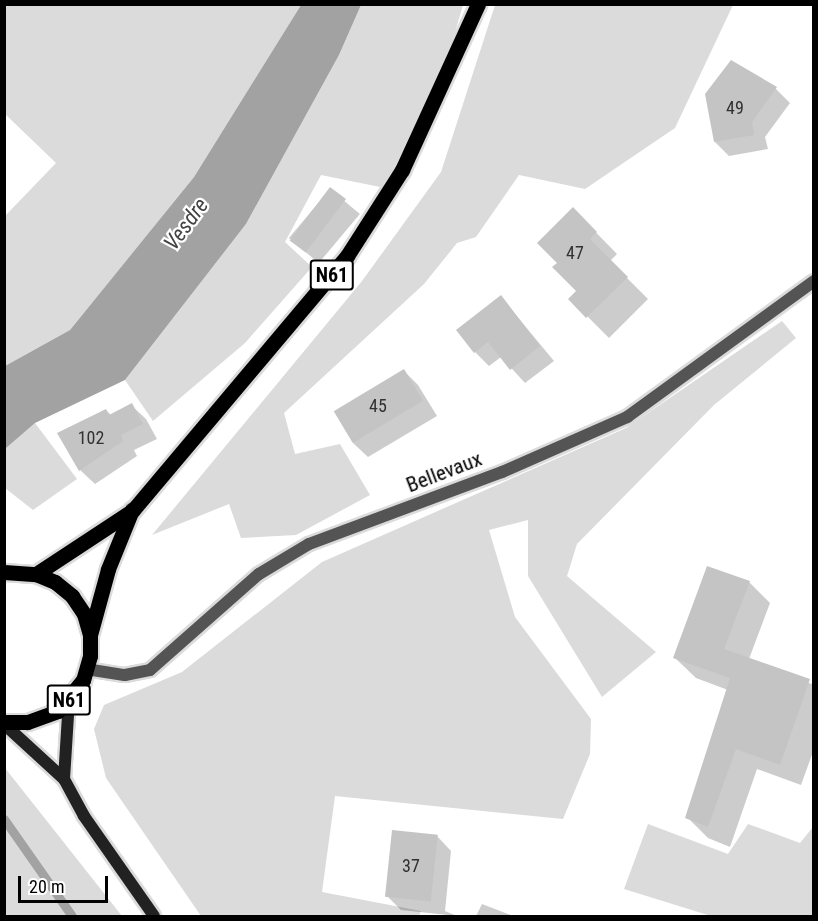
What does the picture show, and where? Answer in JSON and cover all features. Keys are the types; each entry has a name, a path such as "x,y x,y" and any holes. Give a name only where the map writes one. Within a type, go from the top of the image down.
{"main road":[{"name":"N61","path":"36,574 133,510 347,256 402,170 478,4"},
{"name":"N61","path":"4,723 42,717 69,699 86,669 90,635 108,569 133,510"},
{"path":"4,572 36,574 56,582 72,596 90,635"},
{"path":"64,779 69,699"},
{"path":"4,723 64,779 84,816 154,916"}],"street":[{"name":"Bellevaux","path":"86,669 125,675 150,670 259,574 309,544 502,472 627,417 813,281"}],"shaded area":[{"path":"5,5 301,5 194,177 70,330 5,366 5,216 56,163 5,114"},
{"path":"361,5 463,5 431,115 390,189 321,175 285,242 312,267 245,343 153,421 125,380 246,224 339,55"},
{"path":"495,5 733,5 675,128 585,189 519,175 476,237 457,243 424,284 284,413 295,454 340,444 370,495 296,535 241,538 229,504 152,535 362,281 441,172"},
{"path":"782,321 796,338 714,405 577,544 567,576 656,652 602,697 528,576 528,520 489,530 515,617 591,719 590,754 563,819 335,796 322,892 421,911 419,916 201,916 106,778 94,729 104,705 182,672 322,562 626,428"},
{"path":"35,423 77,479 33,510 5,488 5,449"},
{"path":"5,768 122,916 5,916"},
{"path":"648,824 728,854 748,824 800,843 813,827 813,916 711,916 624,889"}],"water":[{"name":"Vesdre","path":"301,5 361,5 339,55 246,224 125,380 35,423 5,449 5,366 70,330 194,177"}],"building":[{"path":"731,60 777,87 752,122 754,135 714,142 705,94"},
{"path":"330,187 346,199 306,253 290,241"},
{"path":"573,207 597,232 590,239 628,277 586,318 568,299 576,291 552,267 557,263 537,243"},
{"path":"501,295 540,346 510,370 488,342 474,353 456,330"},
{"path":"404,369 423,401 353,443 334,411"},
{"path":"132,403 143,424 121,435 123,441 79,471 57,433 106,409 109,415"},
{"path":"707,566 750,581 724,649 810,679 780,765 736,749 708,827 685,818 730,678 673,658"},
{"path":"392,830 438,835 431,901 385,897"}],"waterway":[{"path":"4,819 72,916"}]}
